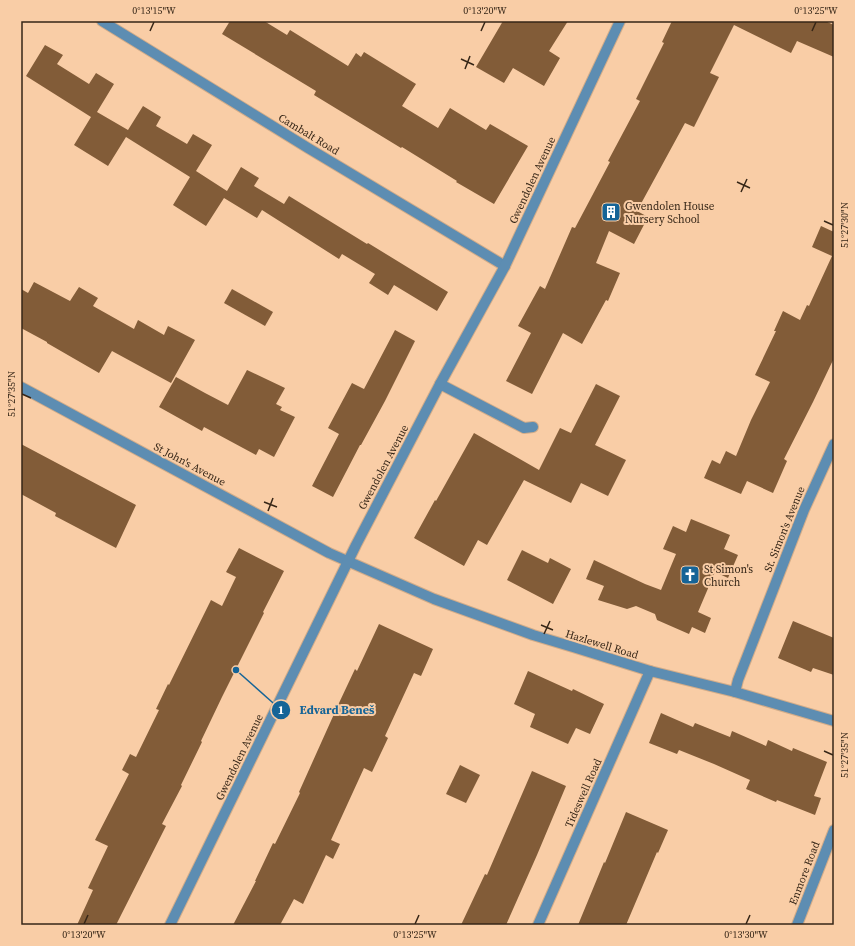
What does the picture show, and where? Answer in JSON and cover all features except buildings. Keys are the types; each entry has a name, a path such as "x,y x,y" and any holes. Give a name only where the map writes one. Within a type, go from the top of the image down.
{"street":[{"name":"Cambalt Road","path":"102,21 308,148 504,266"},
{"name":"Gwendolen Avenue","path":"170,925 348,562 440,384 504,266 620,21"},
{"path":"440,384 524,428 534,427"},
{"name":"St John's Avenue","path":"21,387 348,562"},
{"name":"St. Simon's Avenue","path":"735,692 738,680 804,510 834,444"},
{"name":"Hazlewell Road","path":"348,562 434,599 521,630 650,670 735,692 834,721"},
{"name":"Tideswell Road","path":"538,925 650,670"},
{"name":"Enmore Road","path":"797,925 834,830"}],"place":[{"name":"Gwendolen House Nursery School","path":"611,212"},
{"name":"St Simon's Church","path":"690,575"},
{"name":"Edvard Beneš","path":"236,670"}]}
